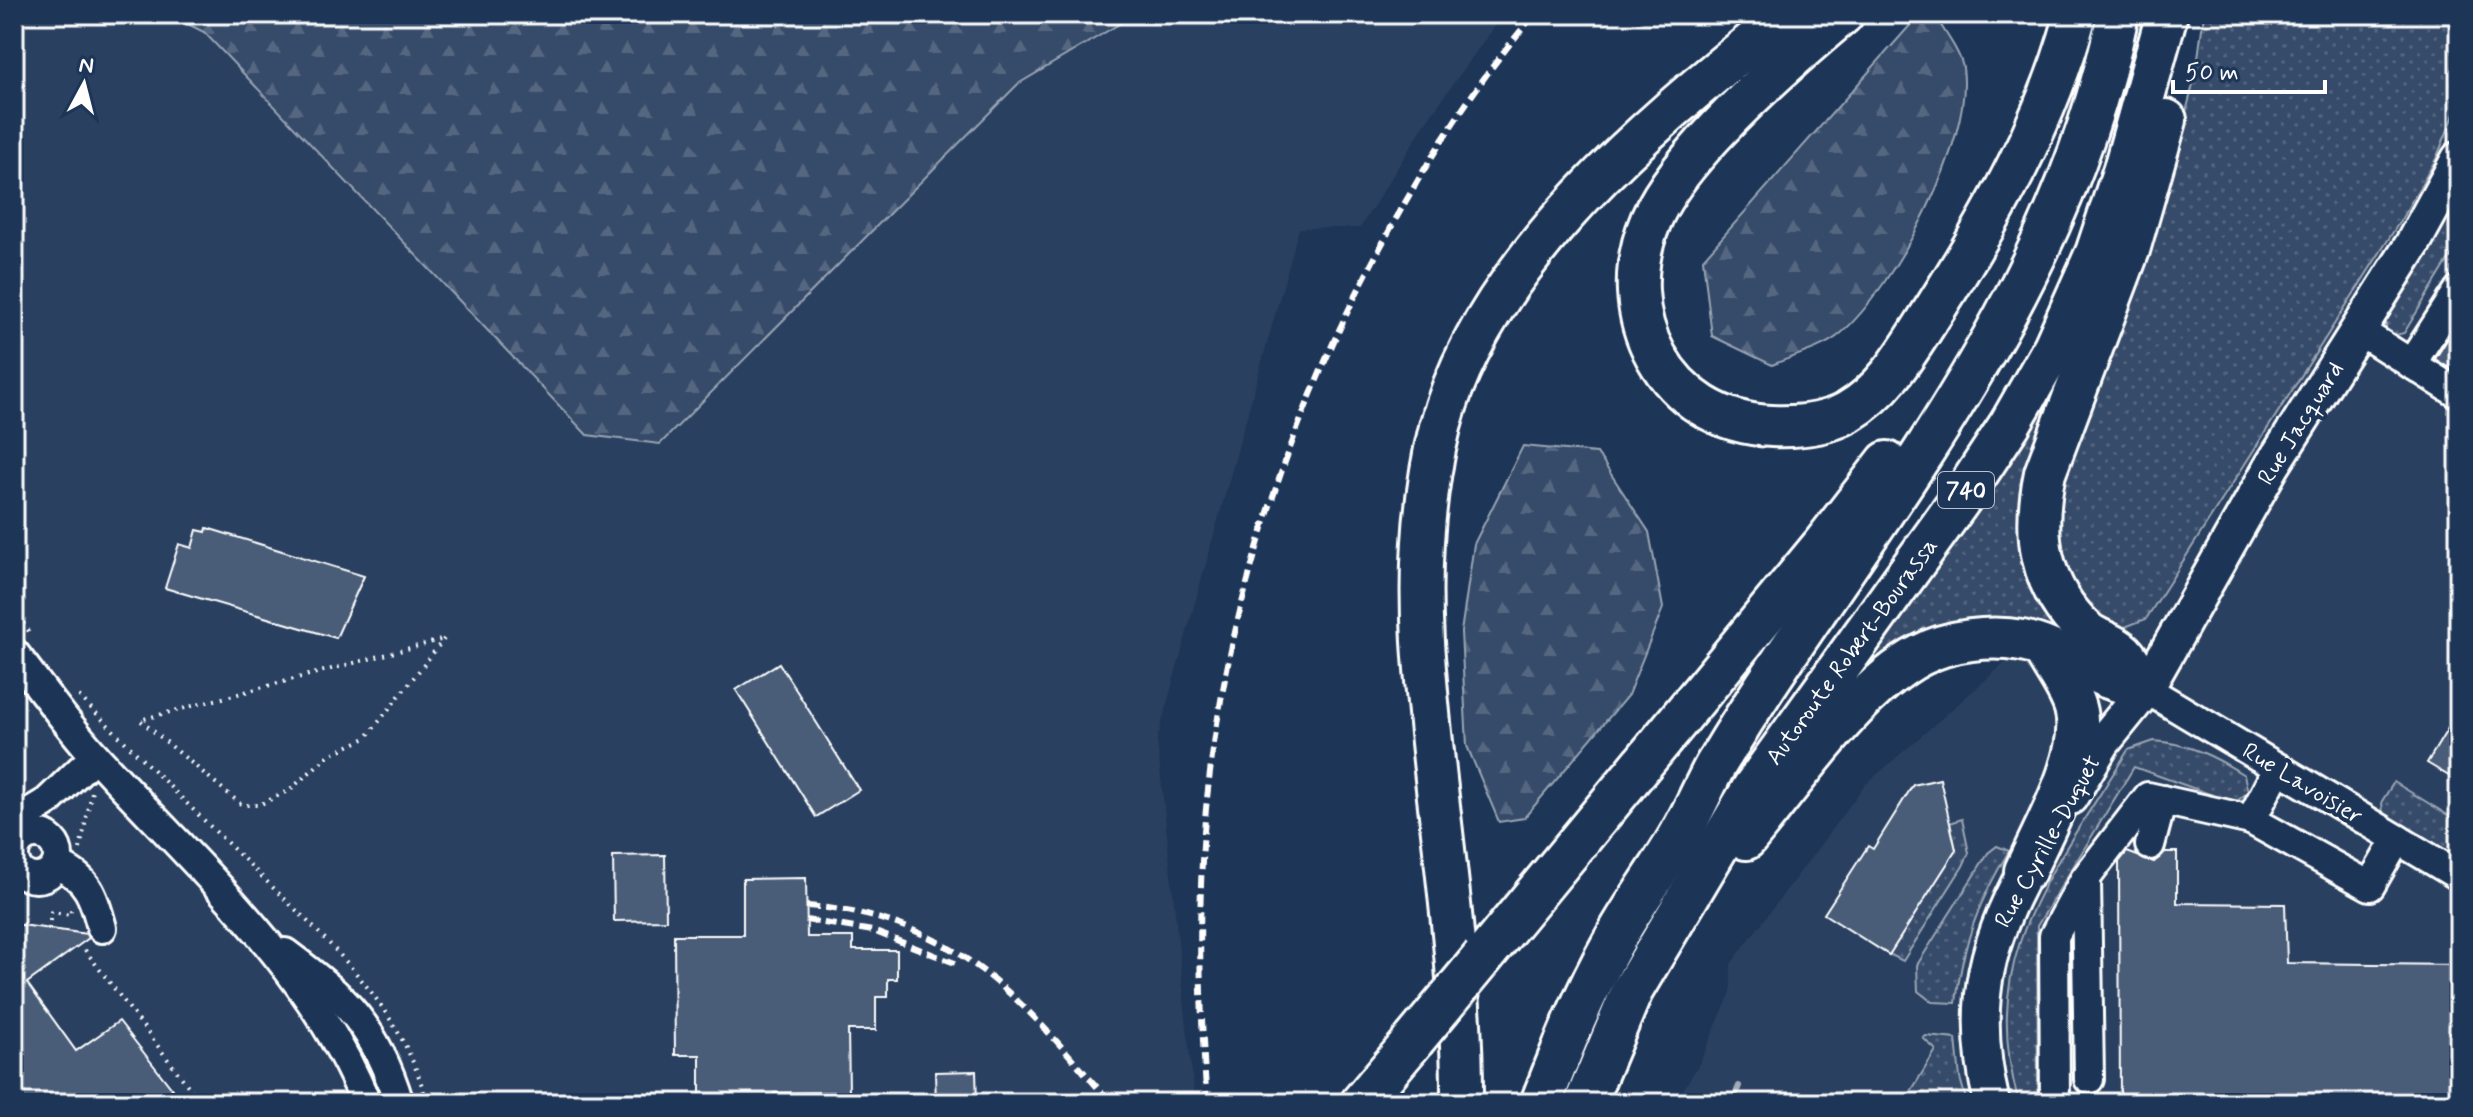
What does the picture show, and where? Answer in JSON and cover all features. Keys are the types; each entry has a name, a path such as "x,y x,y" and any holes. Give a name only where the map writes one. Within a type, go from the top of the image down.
{"highway":[{"path":"1462,1103 1463,1036 1423,640 1423,542 1441,424 1461,370 1484,327 1507,286 1542,241 1611,168 1679,104 1789,14"},
{"path":"1843,14 1735,111 1707,144 1652,218 1638,258 1638,302 1646,338 1670,378 1699,404 1755,426 1818,424 1847,412 1875,392 1899,365 2012,177 2051,89 2076,14"},
{"name":"Autoroute Robert-Bourassa","path":"1541,1103 1565,1041 1612,944 1680,836 1715,767 1780,663 1927,452 2008,314 2073,167 2098,95 2118,14"},
{"name":"Autoroute Robert-Bourassa","path":"1585,1103 1632,991 1676,922 1753,788 1962,497 2010,424 2054,347 2096,253 2120,183 2167,14"},
{"path":"2146,689 2122,652 2089,634 2061,605 2046,570 2039,536 2039,504 2045,473 2143,206 2176,79 2188,14"},
{"path":"1361,1103 1857,504 1943,376 2008,314"},
{"path":"1676,922 1847,719 1882,682 1921,654 1957,643 1991,639 2022,641 2107,677 2146,689"},
{"path":"2025,871 2072,761 2077,737 2072,700 2043,648"}],"main road":[{"name":"Rue Jacquard","path":"2146,689 2272,466 2358,330 2459,159"},
{"name":"Rue Cyrille-Duquet","path":"1992,1103 1981,1043 1983,979 2002,913 2103,742 2146,689"}],"street":[{"path":"2411,364 2459,290"},
{"path":"2358,330 2459,394"},
{"path":"23,644 95,756 269,941 339,1046 366,1103"},
{"name":"Rue Lavoisier","path":"2146,689 2459,876"},
{"path":"47,802 55,854 50,874 39,878 28,877 19,870 14,859 15,838 47,802 95,756"},
{"path":"2251,820 2278,768"},
{"path":"2055,1103 2054,936 2085,879 2148,797 2251,820 2370,886 2397,839"},
{"path":"2150,845 2162,800"},
{"path":"15,838 23,839 33,834 45,836 55,854 90,887 94,939"},
{"path":"2085,879 2089,1079"},
{"path":"269,941 336,991 349,1005 372,1038 399,1103"}],"path":[{"path":"14,610 23,644"},
{"path":"444,639 366,738 329,755 290,790 259,805 242,805 140,720 444,639"},
{"path":"69,687 362,978 400,1034 427,1103"},
{"path":"94,939 201,1103"}],"shaded area":[{"path":"14,14 1503,14 1426,122 1360,228 1299,228 1157,740 1195,1103 14,1103"},
{"path":"2459,14 2459,1103 1675,1103 1699,1064 1731,992 1731,964 1865,785 2084,594"}],"green space":[{"path":"168,14 1136,14 1018,84 660,444 587,435 204,32"},
{"path":"1920,14 1934,14 1951,41 1963,68 1963,98 1956,134 1943,172 1926,211 1883,284 1839,335 1816,348 1772,365 1712,336 1703,259"},
{"path":"2204,14 2459,14 2459,103 2436,159 2402,218 2146,619 2117,630 2096,617 2070,584 2054,546 2056,494 2157,229 2196,72"},
{"path":"2459,198 2459,243 2404,333 2392,336 2386,331 2386,320"},
{"path":"2085,320 2030,481 2068,635 2035,632 1859,685 1853,679"},
{"path":"1523,446 1597,453 1649,532 1663,608 1628,695 1524,818 1499,822 1467,746 1461,632 1474,544"},
{"path":"2154,741 2190,748 2223,762 2244,775 2248,792 2237,801 2229,801 2134,767 2037,926 2038,1103 2019,1103 2008,1050 2008,1002 2015,957 2030,916 2050,875 2128,750"},
{"path":"2394,782 2459,822 2459,861 2383,816 2382,801"},
{"path":"1962,819 1969,853 1903,961 1889,954 1956,850 1950,823"},
{"path":"1997,846 2009,851 1989,887 1967,942 1956,1003 1932,1002 1918,991 1917,965 1988,853"},
{"path":"1923,1038 1956,1039 1960,1078 1967,1103 1904,1103 1936,1050"}],"building":[{"path":"2459,321 2459,374 2435,359"},
{"path":"207,528 364,576 336,638 165,588 179,544 192,548 197,530 206,532"},
{"path":"779,663 859,790 816,817 736,690"},
{"path":"2459,710 2459,782 2427,763"},
{"path":"1940,779 1956,850 1889,955 1824,914 1868,846 1873,849 1913,785"},
{"path":"2127,852 2154,862 2165,852 2177,852 2177,903 2285,904 2287,963 2459,965 2459,1103 2120,1103 2119,862"},
{"path":"665,855 666,920 614,921 613,856"},
{"path":"806,878 807,937 853,937 853,950 897,950 897,979 888,979 888,997 876,997 876,1030 848,1030 849,1092 774,1093 774,1103 700,1103 700,1055 675,1055 674,935 743,935 743,879"},
{"path":"14,924 87,934 89,938 27,983 76,1051 119,1021 183,1103 14,1103"},
{"path":"976,1071 977,1103 936,1103 935,1072"}],"waterway":[{"path":"1732,1103 1739,1086"}],"railway":[{"path":"1207,1103 1200,922 1209,780 1221,698 1238,618 1260,538 1316,382 1387,235 1455,120 1535,14"},
{"path":"807,906 860,914 905,927 945,946 981,969 1046,1029 1111,1103"},
{"path":"806,920 873,931 960,965"}]}
